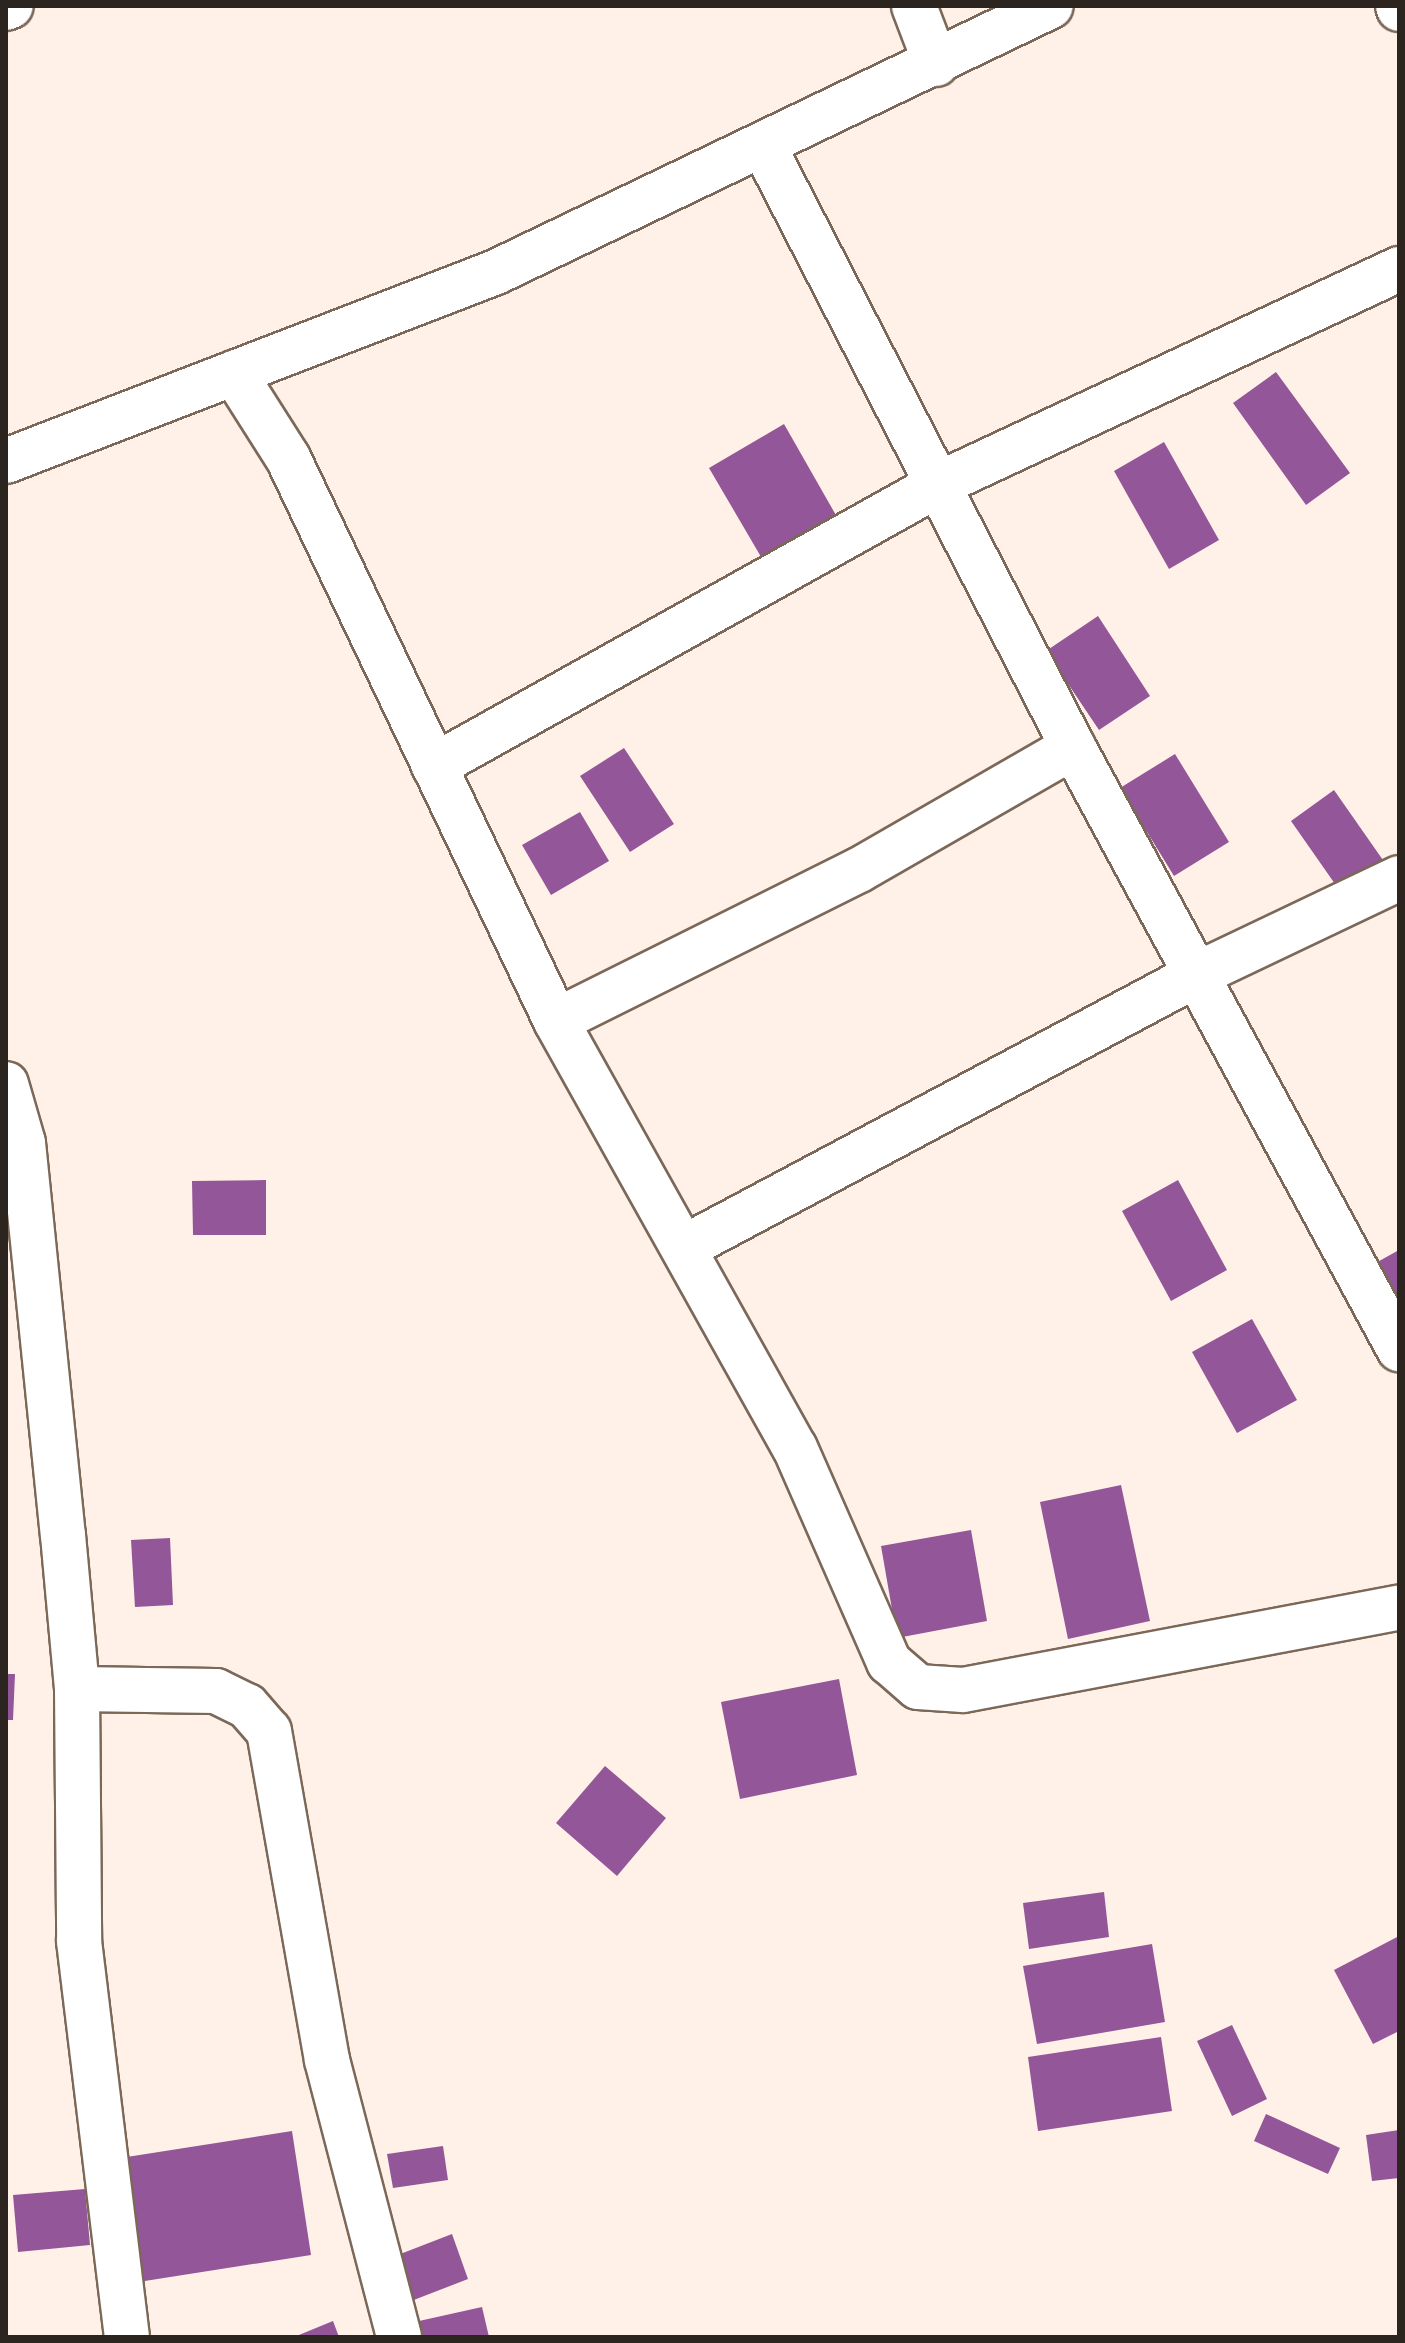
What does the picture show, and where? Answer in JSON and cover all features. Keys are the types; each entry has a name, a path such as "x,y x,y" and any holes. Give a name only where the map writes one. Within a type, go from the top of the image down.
{"street":[{"path":"914,6 936,64"},
{"path":"6,461 496,272 765,149 1051,6"},
{"path":"765,149 941,483 1073,747 1399,1349"},
{"path":"434,766 941,483 1399,269"},
{"path":"234,373 288,458 556,1021 795,1448 889,1662 918,1687 963,1690 1399,1608"},
{"path":"556,1021 859,870 1073,747"},
{"path":"685,1247 1198,974 1399,878"},
{"path":"6,1084 23,1143 77,1689 79,1941 127,2337"},
{"path":"77,1689 216,1691 247,1706 269,1731 327,2060 399,2337"}],"building":[{"path":"1276,372 1350,473 1306,505 1233,403"},
{"path":"784,424 841,524 767,567 709,468"},
{"path":"1164,442 1219,540 1169,569 1114,471"},
{"path":"1098,616 1150,696 1099,730 1046,651"},
{"path":"624,748 674,824 630,852 580,776"},
{"path":"1175,754 1229,842 1174,876 1120,788"},
{"path":"1334,790 1385,863 1342,894 1291,821"},
{"path":"580,812 609,861 551,895 522,845"},
{"path":"266,1180 266,1235 193,1235 192,1181"},
{"path":"1178,1180 1227,1270 1171,1301 1122,1211"},
{"path":"1399,1250 1399,1314 1372,1265"},
{"path":"1252,1319 1297,1400 1237,1433 1192,1352"},
{"path":"1121,1485 1150,1621 1068,1639 1040,1502"},
{"path":"971,1530 987,1621 897,1638 881,1546"},
{"path":"170,1538 173,1605 135,1607 131,1540"},
{"path":"6,1674 15,1674 13,1720 6,1720"},
{"path":"839,1679 857,1775 740,1799 721,1702"},
{"path":"605,1766 666,1818 617,1876 556,1823"},
{"path":"1104,1892 1109,1937 1029,1949 1023,1903"},
{"path":"1399,1936 1399,2031 1373,2044 1334,1970"},
{"path":"1152,1944 1165,2022 1037,2044 1023,1966"},
{"path":"1232,2025 1267,2099 1232,2116 1197,2041"},
{"path":"1161,2037 1172,2111 1038,2131 1028,2057"},
{"path":"1266,2114 1340,2148 1328,2174 1254,2141"},
{"path":"1399,2130 1399,2178 1372,2181 1366,2135"},
{"path":"292,2131 311,2255 132,2283 114,2159"},
{"path":"443,2146 448,2180 393,2188 387,2154"},
{"path":"85,2189 90,2245 18,2252 13,2195"},
{"path":"452,2234 468,2279 406,2303 390,2258"},
{"path":"482,2307 489,2337 403,2337 401,2325"},
{"path":"333,2321 339,2337 294,2337"}]}
